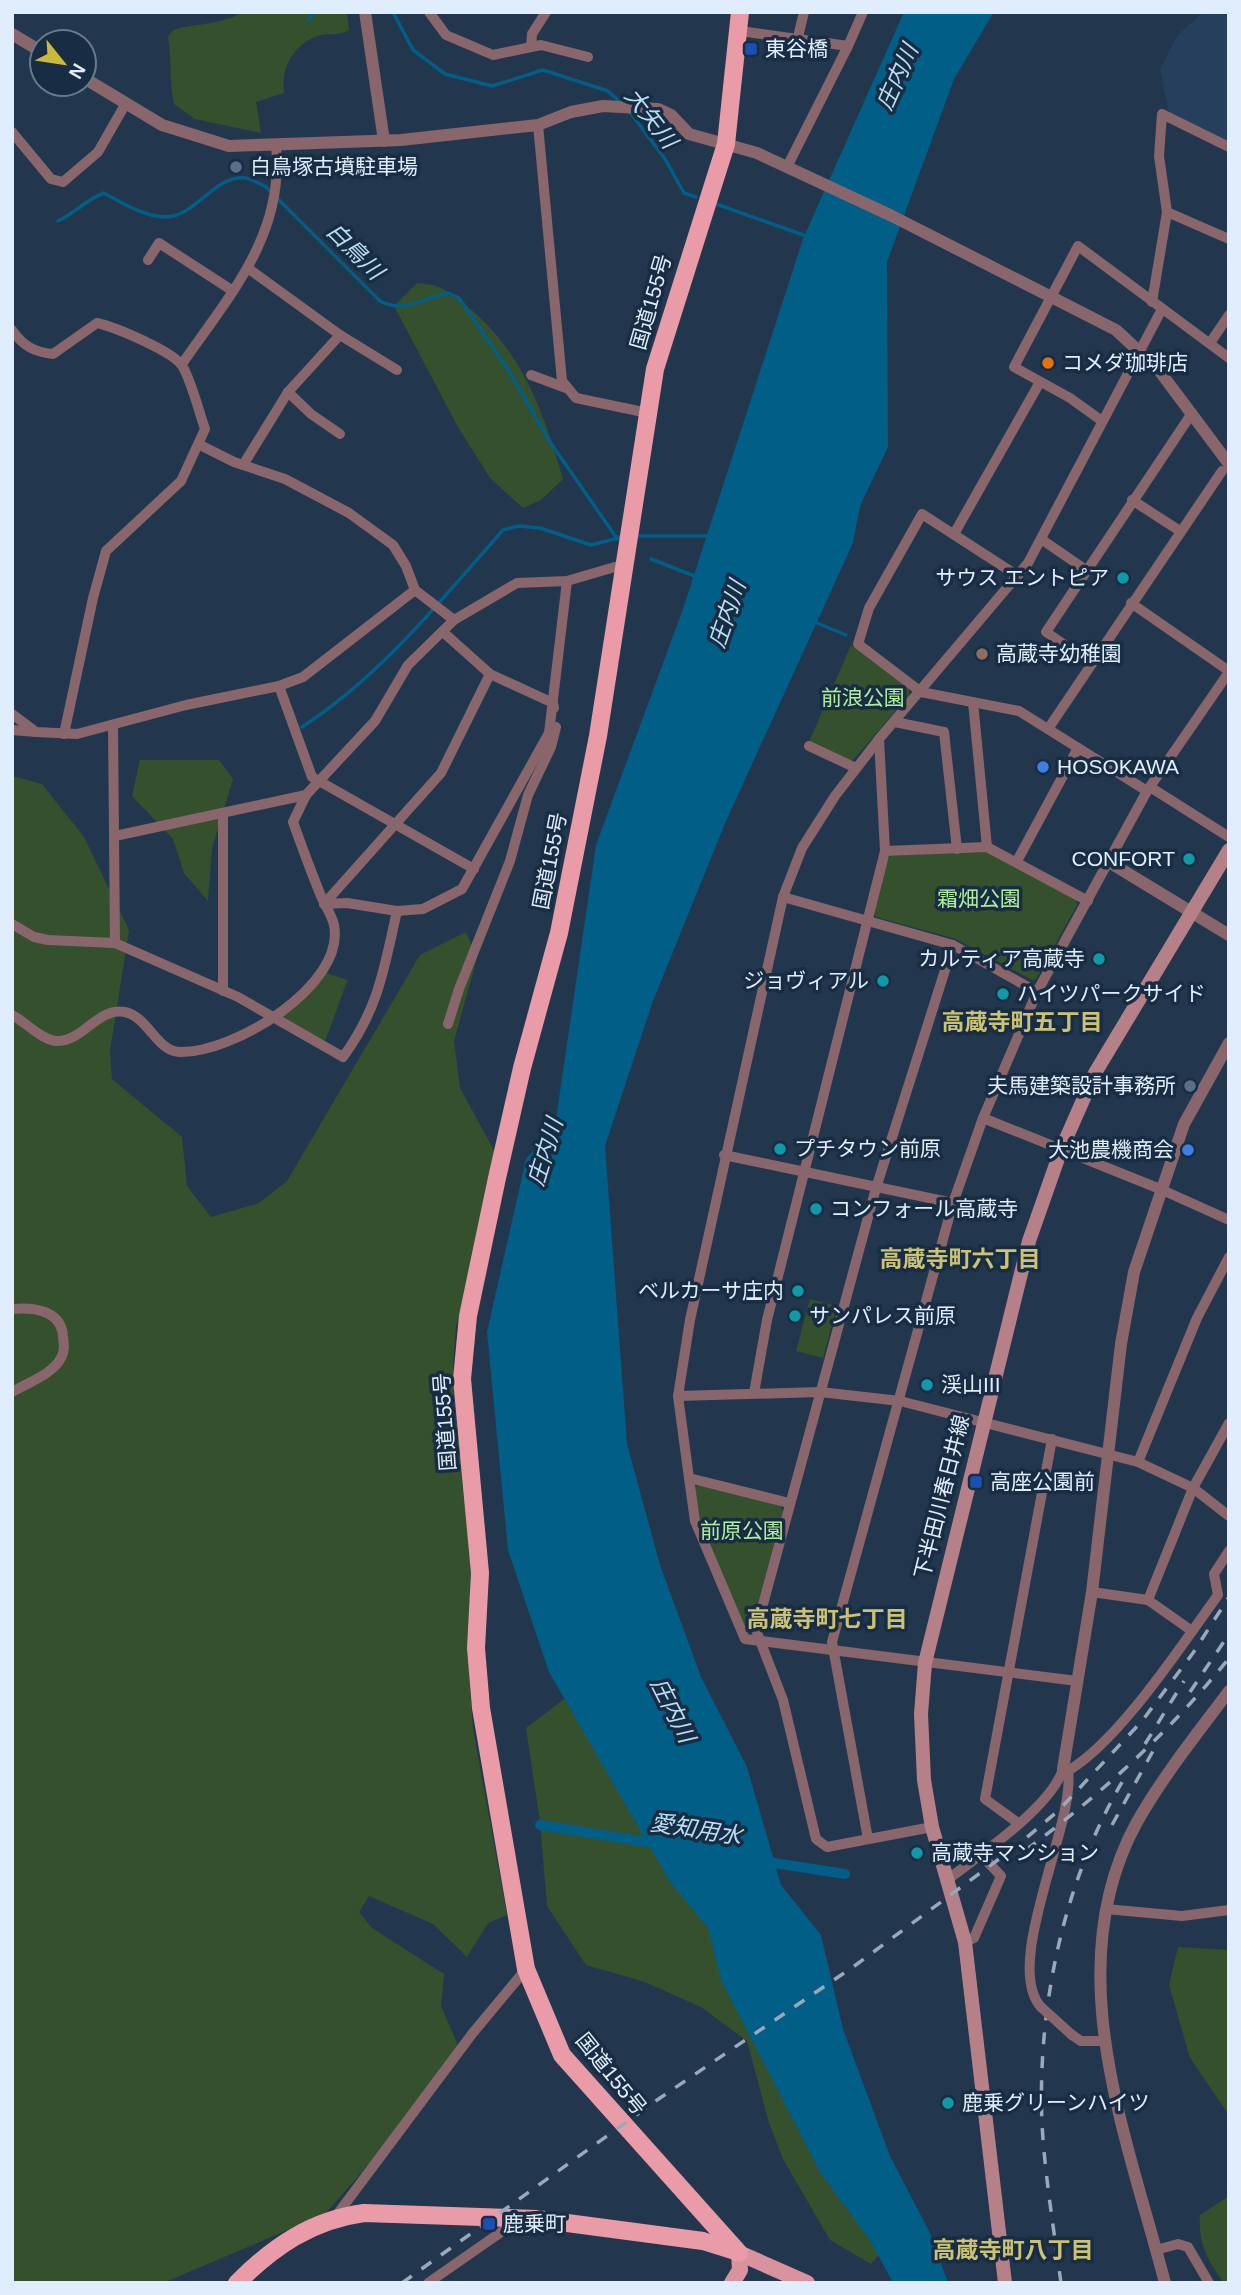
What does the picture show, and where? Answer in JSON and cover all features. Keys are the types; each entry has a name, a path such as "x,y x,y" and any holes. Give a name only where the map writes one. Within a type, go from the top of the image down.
{"highway":[{"name":"国道155号","path":"739,2253 562,2055 526,1969 478,1683 480,1573 464,1409 464,1345 514,1104 559,933 598,736 648,414 665,331 726,144 740,12"},
{"path":"237,2283 283,2242 336,2216 388,2212 520,2219 703,2241 739,2253"}],"main road":[{"name":"下半田川春日井線","path":"1005,2283 965,1942 932,1828 922,1747 925,1662 982,1421 1029,1241 1061,1150 1095,1073 1229,850"},
{"path":"732,2283 740,2270 739,2253 807,2283"}],"street":[{"path":"429,12 446,35 493,55 541,45 588,57"},
{"path":"531,47 532,34 546,12"},
{"path":"798,37 804,12"},
{"path":"787,167 863,12"},
{"path":"366,18 384,141"},
{"path":"740,31 848,46"},
{"path":"98,86 162,125 229,146 384,141 538,125 571,113 603,106 642,106 671,115 690,134 757,153 787,167 1116,330 1140,349 1192,412 1225,468 1048,729"},
{"path":"12,132 51,178 62,182 98,152 126,103"},
{"path":"1152,302 1167,212 1159,156 1162,114 1229,147"},
{"path":"538,125 562,381 565,388"},
{"path":"182,365 249,269 278,185 276,145"},
{"path":"1167,212 1229,240"},
{"path":"148,260 159,243 233,291"},
{"path":"1102,421 1070,398 1014,367 1053,297 1077,246 1229,358"},
{"path":"249,269 341,335 397,370"},
{"path":"1077,1681 746,1639 695,1521 678,1396 690,1320 724,1155 783,897 802,848 879,738 921,692 1017,576 1041,539 1162,309"},
{"path":"1210,343 1229,315"},
{"path":"12,330 32,350 53,354 97,323 162,351 182,365 205,429 200,445 181,481 106,551 93,598 64,734"},
{"path":"243,465 288,392 341,335"},
{"path":"531,375 565,388 576,398 648,414"},
{"path":"954,534 1040,382"},
{"path":"288,392 311,414 340,433"},
{"path":"1091,663 1046,632 1192,412"},
{"path":"200,445 243,465 293,483 349,513 382,536 401,556 415,590 450,616"},
{"path":"1132,500 1180,531"},
{"path":"1017,576 922,514 869,608 858,644 921,692 1019,711 1229,837"},
{"path":"1041,539 1086,570"},
{"path":"12,1015 47,1038 58,1041 72,1037 107,1014 125,1012 139,1019 170,1050 180,1052 233,1042 274,1016 306,992 334,945 334,925 293,822 306,795 374,721 408,665 443,632 450,616 517,583 567,581 625,564"},
{"path":"324,904 347,903 397,911 423,909 463,889 549,733 567,581"},
{"path":"12,730 64,734 113,726 186,705 279,686 303,677 415,590"},
{"path":"868,1839 832,1643 953,1203 983,1118 1037,992 1149,789 1229,671 1131,603"},
{"path":"443,632 490,674 553,703 557,716 556,736 528,795 510,861 458,989 448,1024"},
{"path":"324,904 441,773 490,674"},
{"path":"279,686 312,777 474,869"},
{"path":"973,702 987,847"},
{"path":"12,714 36,732"},
{"path":"895,722 944,732 957,849"},
{"path":"113,726 115,943"},
{"path":"754,1392 767,1320 885,851 879,738"},
{"path":"809,746 856,768"},
{"path":"1017,861 1078,748"},
{"path":"115,836 306,795"},
{"path":"223,813 223,991"},
{"path":"885,851 987,847 1088,901"},
{"path":"1109,862 1229,935"},
{"path":"783,897 953,945 1037,992"},
{"path":"12,924 34,937 48,940 115,943 274,1016 343,1057 360,1035 378,998 397,911"},
{"path":"932,1828 827,1847 816,1839 783,1700 756,1630 876,1188 953,945"},
{"path":"1103,2042 1082,2041 1041,2007 1030,1987 1033,1942 1040,1897 1068,1796 1065,1770 1092,1592 1121,1344 1134,1272 1184,1124 1229,1043"},
{"path":"983,1118 1160,1189 1229,1220"},
{"path":"724,1155 953,1203"},
{"path":"1138,1462 1197,1318 1229,1257"},
{"path":"12,1310 37,1309 54,1317 62,1331 64,1347 61,1357 53,1367 12,1392"},
{"path":"678,1396 820,1392 900,1401 1138,1462 1193,1488 1229,1516"},
{"path":"1148,1600 1193,1488 1229,1423"},
{"path":"1017,1823 985,1799 1006,1672 1052,1439"},
{"path":"689,1478 789,1503"},
{"path":"947,1880 1017,1823 1052,1791 1065,1770 1085,1760 1121,1722 1218,1595 1214,1574 1229,1552"},
{"path":"1092,1592 1148,1600 1192,1631"},
{"path":"1165,2283 1103,2042 1100,1981 1107,1909 1117,1870 1137,1823 1171,1770 1229,1691"},
{"path":"965,1942 974,1938 1002,1875 981,1855"},
{"path":"1107,1909 1182,1916 1229,1910"},
{"path":"336,2216 465,2044 526,1969"},
{"path":"428,2283 520,2219"},
{"path":"1156,2250 1178,2244 1188,2247 1209,2283"}],"shaded area":[{"path":"1203,12 1229,12 1229,142 1169,114 1160,69 1178,35"}],"green space":[{"path":"242,12 347,12 349,30 308,40 290,59 284,75 284,93 256,102 261,133 195,119 174,104 172,96 168,37 173,30 217,22"},
{"path":"417,283 445,290 468,307 487,325 517,364 539,408 563,479 541,500 523,508 490,478 458,427 394,306"},
{"name":"前浪公園","path":"851,645 909,689 909,695 854,759 849,761 809,742"},
{"path":"140,760 219,760 233,779 212,848 208,901 184,873 173,839 132,796"},
{"path":"12,776 42,784 84,837 129,930 110,1051 112,1079 182,1137 187,1186 211,1217 259,1203 287,1181 420,955 466,932 477,958 454,1041 460,1088 495,1152 480,1247 456,1326 454,1409 467,1481 471,1548 469,1674 473,1729 507,1915 488,1923 467,1957 433,1924 369,1896 359,1912 372,1928 444,1974 441,2006 458,2045 398,2131 325,2214 163,2283 12,2283"},
{"name":"霜畑公園","path":"985,850 1076,900 1077,905 1036,979 1032,980 956,939 876,917 874,913 886,860 891,856"},
{"path":"320,971 348,980 323,1045 274,1016"},
{"path":"810,1299 837,1306 823,1358 796,1351"},
{"name":"前原公園","path":"699,1485 781,1506 783,1511 751,1629 746,1629 700,1520 695,1487"},
{"path":"577,1689 889,2243 871,2264 830,2240 783,2159 769,2123 747,2041 701,2007 645,1982 586,1965 547,1906 540,1822 526,1728"},
{"path":"1178,1947 1229,1950 1229,2115 1190,2058 1169,1985"},
{"path":"1229,2196 1229,2283 1224,2283 1205,2251 1200,2215"}],"water":[{"name":"庄内川","path":"904,12 994,12 954,79 887,262 888,447 860,506 853,543 726,821 653,1001 605,1146 627,1444 660,1565 701,1677 747,1767 781,1885 821,1935 843,2029 890,2156 931,2235 948,2283 893,2283 871,2242 820,2172 721,1980 708,1928 670,1882 549,1672 508,1550 487,1332 526,1159 555,1126 596,845 683,609 803,239"}],"waterway":[{"name":"大矢川","path":"308,20 315,12"},
{"name":"大矢川","path":"390,12 394,14 413,50 445,74 492,86 543,70 608,91 620,102"},
{"name":"大矢川","path":"630,112 665,159 684,193 696,197"},
{"name":"白鳥川","path":"58,221 104,193 141,212 164,217 186,211 214,189 235,179 246,178 266,187 380,301 389,305 406,306 448,293 459,298 509,371 550,442 616,537 620,537"},
{"name":"大矢川","path":"716,204 809,237"},
{"path":"302,727 331,707 384,661 503,530 519,526 540,528 591,545 618,538"},
{"name":"白鳥川","path":"638,536 712,536"},
{"path":"651,559 697,577"},
{"path":"812,621 846,635"},
{"name":"愛知用水","path":"540,1825 659,1844"},
{"name":"愛知用水","path":"761,1861 845,1874"}],"railway":[{"path":"402,2283 660,2098 853,1967 1018,1845 1059,1810 1142,1721 1193,1653 1229,1597"},
{"path":"1190,1692 1229,1634"},
{"path":"1026,1850 1134,1761 1183,1711 1229,1658"},
{"path":"1145,1744 1184,1681"},
{"path":"1112,1825 1153,1751"},
{"path":"1061,2283 1047,2184 1042,2124 1044,2034 1059,1944 1071,1901 1104,1816 1125,1777"}],"place":[{"name":"東谷橋","path":"751,49"},
{"name":"白鳥塚古墳駐車場","path":"236,167"},
{"name":"コメダ珈琲店","path":"1048,363"},
{"name":"サウス エントピア","path":"1123,578"},
{"name":"高蔵寺幼稚園","path":"982,654"},
{"name":"HOSOKAWA","path":"1043,767"},
{"name":"CONFORT","path":"1189,859"},
{"name":"カルティア高蔵寺","path":"1099,959"},
{"name":"ジョヴィアル","path":"883,981"},
{"name":"ハイツパークサイド","path":"1003,994"},
{"name":"夫馬建築設計事務所","path":"1190,1086"},
{"name":"プチタウン前原","path":"780,1149"},
{"name":"大池農機商会","path":"1188,1150"},
{"name":"コンフォール高蔵寺","path":"816,1209"},
{"name":"ベルカーサ庄内","path":"798,1291"},
{"name":"サンパレス前原","path":"795,1316"},
{"name":"渓山III","path":"927,1385"},
{"name":"高座公園前","path":"976,1482"},
{"name":"高蔵寺マンション","path":"917,1853"},
{"name":"鹿乗グリーンハイツ","path":"948,2103"},
{"name":"鹿乗町","path":"489,2224"}],"district":[{"name":"高蔵寺町五丁目","path":"1022,1022"},
{"name":"高蔵寺町六丁目","path":"960,1259"},
{"name":"高蔵寺町七丁目","path":"827,1619"},
{"name":"高蔵寺町八丁目","path":"1013,2250"}]}
